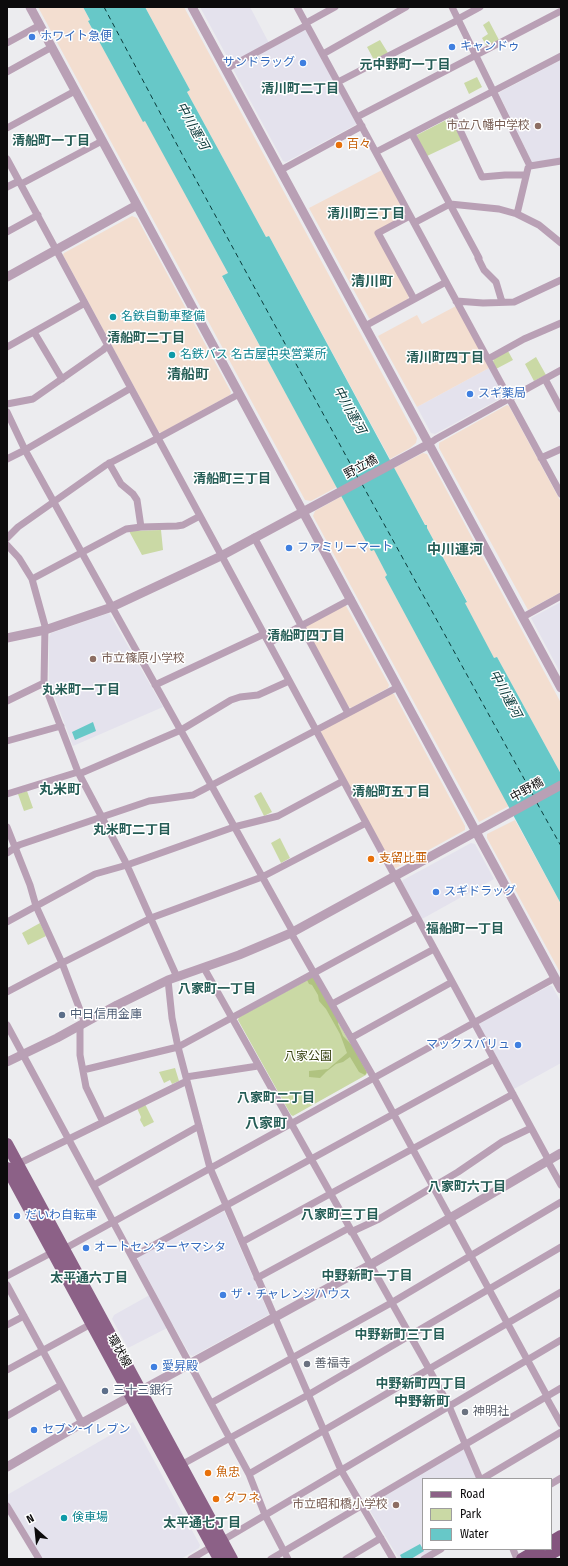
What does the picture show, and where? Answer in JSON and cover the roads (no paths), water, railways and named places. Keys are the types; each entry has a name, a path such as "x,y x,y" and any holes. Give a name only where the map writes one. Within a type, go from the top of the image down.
{"highway":[{"path":"552,1541 561,1536"},
{"path":"542,1559 561,1548"},
{"path":"522,1559 537,1550"}],"main road":[{"name":"環状線","path":"7,1144 10,1167 58,1250 217,1544 232,1559"},
{"name":"環状線","path":"58,1250 91,1324 181,1465 217,1544 219,1559"}],"street":[{"path":"30,7 561,989"},
{"path":"192,7 561,688"},
{"path":"297,7 561,494"},
{"path":"226,69 335,7"},
{"path":"323,54 406,7"},
{"path":"452,7 530,166"},
{"path":"338,82 480,7"},
{"path":"357,117 561,11"},
{"path":"7,43 40,25"},
{"path":"7,72 52,47"},
{"path":"376,152 561,56"},
{"path":"7,128 75,91"},
{"path":"452,113 482,177 505,175 526,176"},
{"path":"281,170 362,126"},
{"path":"412,134 484,270 496,282 502,302"},
{"path":"7,187 20,183 102,141"},
{"path":"7,159 561,1185"},
{"path":"530,166 561,161"},
{"path":"517,214 528,168 530,166"},
{"path":"414,224 450,204 499,209 517,214 539,225 561,243"},
{"path":"7,277 57,251 62,246 137,205"},
{"path":"7,232 38,215"},
{"path":"410,216 378,233 414,299"},
{"path":"456,302 514,302 561,280"},
{"path":"365,326 446,282"},
{"path":"7,347 85,303"},
{"path":"488,359 524,339 561,323"},
{"path":"34,332 62,379"},
{"path":"7,404 33,399 108,345"},
{"path":"429,444 561,370"},
{"path":"545,379 561,409"},
{"path":"7,459 131,388"},
{"path":"7,538 18,527 109,463 239,394"},
{"path":"7,412 25,450 155,685 159,692 161,692 170,712 212,785 223,809 226,809 234,828 239,837 242,838 314,974 374,1078 411,1149 561,1424"},
{"name":"野立橋","path":"7,638 45,630 112,607 221,556 429,444"},
{"path":"542,458 561,449"},
{"path":"109,463 119,482 133,494 137,500 141,527"},
{"path":"32,580 126,529 177,526 200,516"},
{"path":"254,538 348,713"},
{"path":"7,545 19,558 32,580 45,630 44,683 79,773 127,865 151,918 172,979 172,1018 186,1079 210,1168 341,1470 393,1559"},
{"path":"523,618 561,596"},
{"path":"269,643 351,600"},
{"path":"155,685 264,634"},
{"path":"7,794 79,773 181,730 230,700 262,694 289,681"},
{"path":"7,701 44,683"},
{"path":"7,853 19,845 149,801 193,795 398,687"},
{"path":"7,741 61,726"},
{"path":"7,922 95,874 127,865 234,828 278,816 342,781"},
{"name":"中野橋","path":"7,1062 172,979 239,955 292,932 561,786"},
{"path":"7,992 151,918 262,877 366,823"},
{"path":"7,827 30,885 36,906 62,963 82,1024 80,1055 86,1087 103,1122"},
{"path":"83,1070 178,1047 417,917"},
{"path":"332,1004 434,949"},
{"path":"204,968 429,1369 449,1406 481,1478"},
{"path":"7,1276 113,1221 555,978"},
{"path":"351,1038 452,982"},
{"path":"7,1025 249,1474 264,1516 288,1559"},
{"path":"132,1257 310,1158 494,1059"},
{"path":"10,1167 103,1122 186,1079 258,1066"},
{"path":"242,1242 513,1094"},
{"path":"94,1185 199,1126"},
{"path":"257,1278 350,1230 379,1219 458,1172 502,1142 531,1128"},
{"path":"7,1466 136,1393 370,1265 561,1152"},
{"path":"211,1403 391,1303 561,1202"},
{"path":"181,1465 308,1395 561,1247"},
{"path":"7,1285 82,1423"},
{"path":"249,1474 561,1292"},
{"path":"7,1325 24,1316"},
{"path":"7,1370 91,1324"},
{"path":"191,1559 561,1340"},
{"path":"7,1416 61,1385"},
{"path":"271,1559 561,1388"},
{"path":"483,1478 561,1432"},
{"path":"552,1483 561,1478"},
{"path":"7,1506 38,1559"},
{"path":"346,1559 381,1538"},
{"path":"424,1559 439,1550"},
{"path":"513,1550 518,1559"}],"water":[{"path":"83,7 145,7 190,90 187,92 266,237 269,236 425,525 427,525 427,528 467,602 465,603 494,658 497,657 561,774 561,904 385,577 387,575 374,550 371,551 222,276 228,273 145,121 143,122 88,21 90,20"},
{"path":"93,722 96,731 75,740 72,732"},
{"path":"420,1544 422,1550 424,1551 411,1559 402,1559 400,1555"}],"place":[{"name":"ホワイト急便","path":"32,37"},
{"name":"キャンドゥ","path":"452,47"},
{"name":"サンドラッグ","path":"303,63"},
{"name":"市立八幡中学校","path":"538,126"},
{"name":"百々","path":"339,145"},
{"name":"名鉄自動車整備","path":"113,317"},
{"name":"名鉄バス 名古屋中央営業所","path":"172,355"},
{"name":"スギ薬局","path":"470,394"},
{"name":"ファミリーマート","path":"289,548"},
{"name":"市立篠原小学校","path":"93,659"},
{"name":"支留比亜","path":"371,859"},
{"name":"スギドラッグ","path":"436,892"},
{"name":"中日信用金庫","path":"62,1015"},
{"name":"マックスバリュ","path":"518,1045"},
{"name":"だいわ自転車","path":"17,1216"},
{"name":"オートセンターヤマシタ","path":"86,1248"},
{"name":"ザ・チャレンジハウス","path":"223,1295"},
{"name":"善福寺","path":"307,1364"},
{"name":"愛昇殿","path":"154,1367"},
{"name":"三十三銀行","path":"105,1391"},
{"name":"神明社","path":"465,1412"},
{"name":"セブン-イレブン","path":"34,1430"},
{"name":"魚忠","path":"208,1473"},
{"name":"ダフネ","path":"216,1499"},
{"name":"市立昭和橋小学校","path":"396,1505"},
{"name":"倹車場","path":"64,1518"}],"district":[{"name":"元中野町一丁目","path":"405,65"},
{"name":"清川町二丁目","path":"300,89"},
{"name":"清船町一丁目","path":"51,141"},
{"name":"清川町三丁目","path":"366,214"},
{"name":"清川町","path":"372,282"},
{"name":"清船町二丁目","path":"146,338"},
{"name":"清川町四丁目","path":"445,358"},
{"name":"清船町","path":"188,375"},
{"name":"清船町三丁目","path":"232,479"},
{"name":"中川運河","path":"455,550"},
{"name":"清船町四丁目","path":"306,636"},
{"name":"丸米町一丁目","path":"81,690"},
{"name":"丸米町","path":"60,790"},
{"name":"清船町五丁目","path":"391,792"},
{"name":"丸米町二丁目","path":"132,830"},
{"name":"福船町一丁目","path":"465,929"},
{"name":"八家町一丁目","path":"217,989"},
{"name":"八家町二丁目","path":"276,1098"},
{"name":"八家町","path":"266,1124"},
{"name":"八家町六丁目","path":"467,1187"},
{"name":"八家町三丁目","path":"340,1215"},
{"name":"中野新町一丁目","path":"367,1276"},
{"name":"太平通六丁目","path":"89,1278"},
{"name":"中野新町三丁目","path":"400,1335"},
{"name":"中野新町四丁目","path":"421,1384"},
{"name":"中野新町","path":"422,1402"},
{"name":"太平通七丁目","path":"202,1523"}],"park label":[{"name":"八家公園","path":"308,1057"}]}
